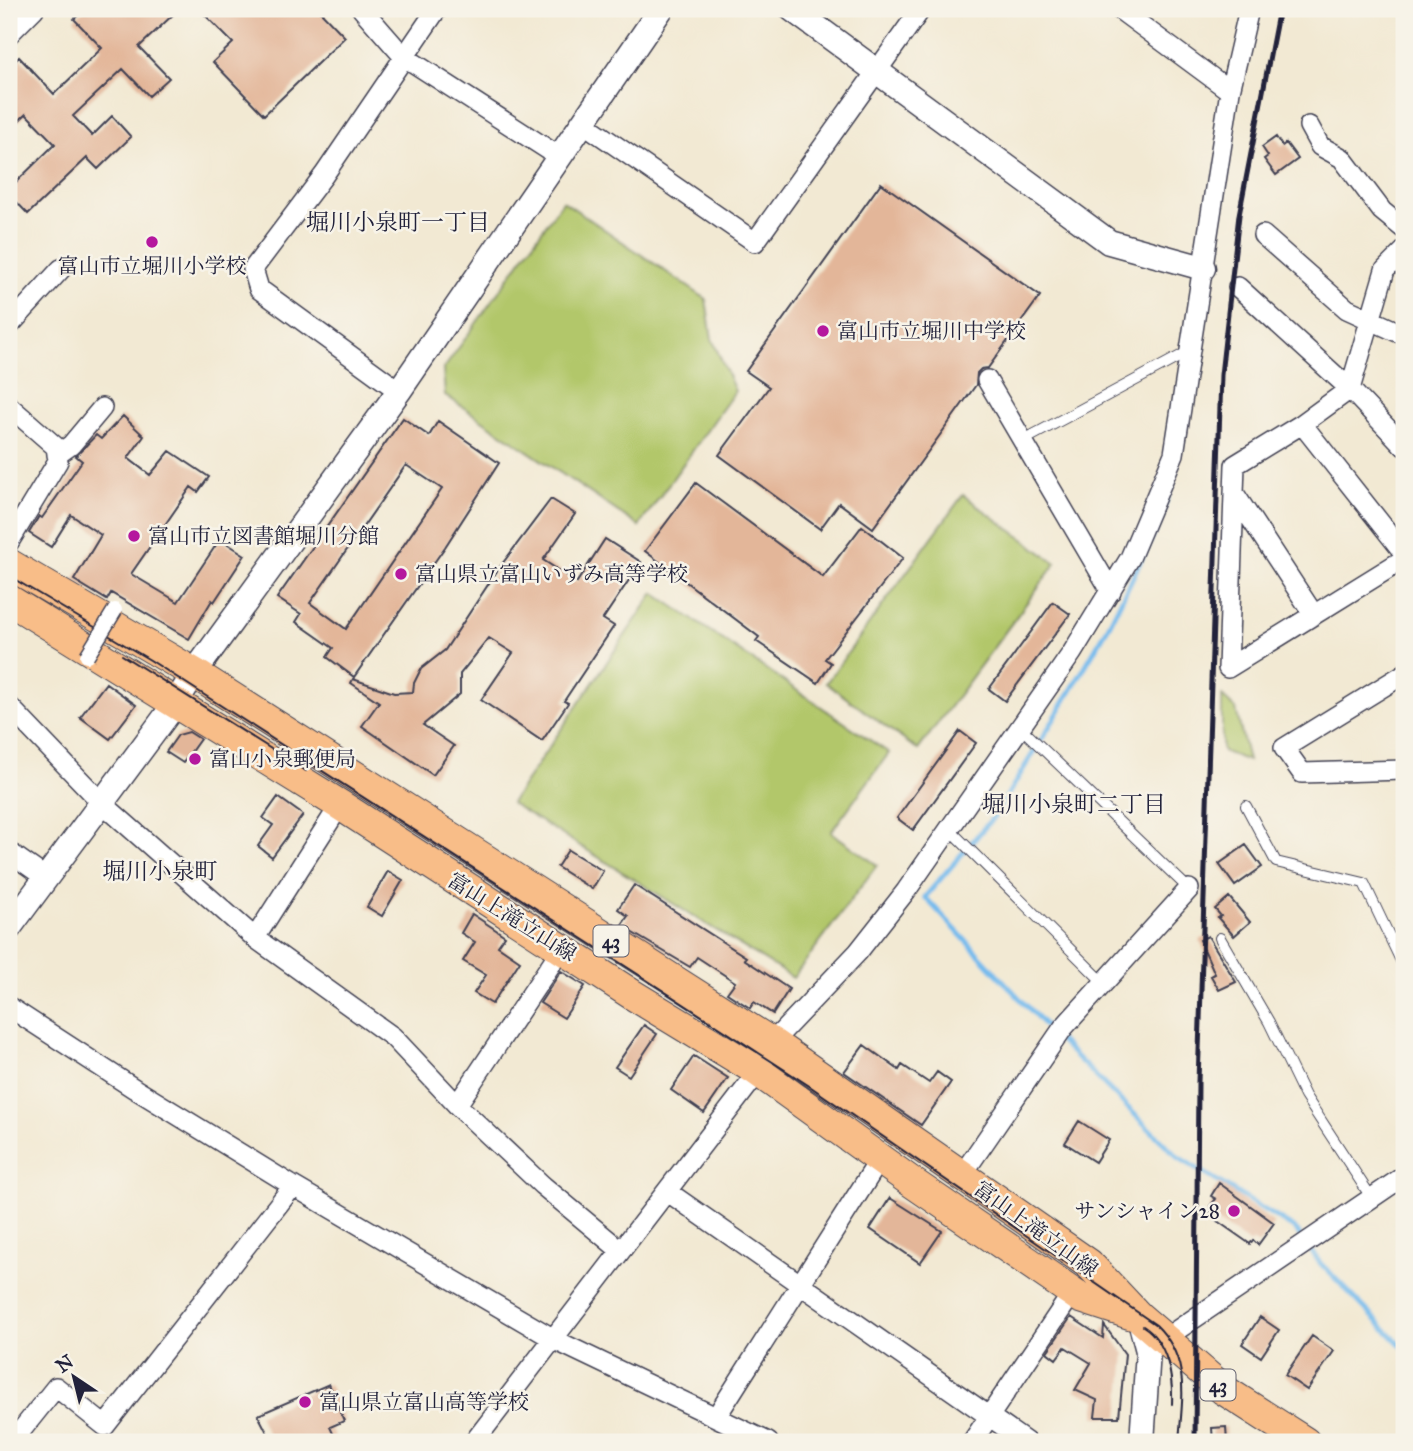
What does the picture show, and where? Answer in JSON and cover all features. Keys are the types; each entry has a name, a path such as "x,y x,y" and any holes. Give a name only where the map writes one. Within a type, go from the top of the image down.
{"main road":[{"name":"富山上滝立山線","path":"9,564 194,673 772,1044 1089,1264 1139,1317"},
{"name":"富山上滝立山線","path":"9,600 756,1070 1081,1298 1139,1317"},
{"name":"43","path":"1139,1317 1224,1390 1305,1442"}],"street":[{"path":"9,34 34,9"},
{"path":"362,9 402,56 558,156"},
{"path":"399,391 259,289 253,269 324,175 402,56 437,9"},
{"path":"9,929 175,704 194,673 399,391 661,9"},
{"path":"792,9 1109,242 1209,271"},
{"path":"583,123 754,242 921,9"},
{"path":"1119,9 1230,91"},
{"path":"474,1442 749,1084 772,1044 858,952 906,891 1072,653 1130,558 1174,454 1190,351 1209,271 1230,91 1250,9"},
{"path":"1309,126 1320,146 1342,158 1382,211 1404,229"},
{"path":"1263,235 1347,309 1404,335"},
{"path":"1404,251 1385,270 1350,389 1302,424 1235,465 1228,668 1404,559"},
{"path":"9,326 61,269"},
{"path":"1238,287 1350,389 1403,444"},
{"path":"987,380 1111,591"},
{"path":"9,406 56,447 58,461 9,542"},
{"path":"57,454 71,445 102,408"},
{"path":"1302,424 1404,553"},
{"path":"1234,493 1314,615"},
{"path":"87,656 115,610"},
{"path":"1404,674 1284,748 1302,773 1404,770"},
{"path":"9,706 102,803 255,938 393,1037 457,1104 542,1185 620,1250"},
{"path":"255,938 340,806"},
{"path":"9,852 46,878"},
{"path":"962,1175 1063,1028 1189,889"},
{"path":"457,1104 562,948"},
{"path":"9,1007 135,1089 293,1186 553,1338 768,1442"},
{"path":"716,1417 880,1159"},
{"path":"1164,1339 1404,1176"},
{"path":"12,1442 56,1387 105,1426 293,1186"},
{"path":"668,1192 1026,1442"},
{"path":"972,1442 1073,1292"},
{"path":"1139,1317 1148,1350 1142,1442"}],"lane":[{"path":"1022,441 1190,351"},
{"path":"1020,727 1189,889"},
{"path":"1246,806 1276,862 1364,883 1404,967"},
{"path":"950,830 1104,983"},
{"path":"1220,938 1269,1022 1306,1096 1371,1197"}],"green space":[{"path":"563,201 706,299 712,339 735,391 639,526 445,395 443,370"},
{"path":"963,495 1056,563 918,750 826,683"},
{"path":"654,593 889,753 831,832 877,865 793,978 511,803"},
{"path":"1222,696 1236,709 1248,761 1222,751"}],"building":[{"path":"85,9 179,9 139,47 169,78 149,96 123,69 73,116 92,136 112,116 131,137 98,169 87,158 28,214 9,194 9,189 55,144 26,114 9,130 9,67 19,57 54,94 102,48 74,19"},
{"path":"199,9 252,9 258,15 265,9 318,9 345,37 264,115 213,62 233,43"},
{"path":"1276,137 1282,146 1286,143 1298,159 1276,175 1264,159 1268,156 1262,147"},
{"path":"881,183 1040,296 988,368 977,373 976,385 873,528 839,503 820,529 719,455 769,387 746,371"},
{"path":"123,416 144,436 128,458 150,475 170,451 209,477 198,492 191,487 131,574 178,602 220,539 245,555 214,602 212,600 189,639 111,593 107,600 74,580 101,535 71,515 51,547 29,533 82,461 76,456 96,435 101,439"},
{"path":"403,418 429,436 438,421 499,463 445,547 354,677 327,657 333,648 296,622 301,614 277,598","holes":["406,465 442,489 346,629 310,603"]},
{"path":"696,483 823,577 862,526 903,558 825,659 831,663 818,683 756,641 759,637 645,551"},
{"path":"551,499 575,514 543,560 577,582 605,539 641,562 603,619 614,626 564,701 568,703 542,741 481,700 513,653 489,638 460,674 460,694 423,725 454,746 433,775 362,726 379,702 351,683 353,679 394,693 413,692 421,669 445,650 499,568"},
{"path":"1053,602 1070,614 1005,701 989,689"},
{"path":"106,683 136,705 110,739 80,717"},
{"path":"960,731 976,743 913,830 897,818"},
{"path":"189,732 200,739 183,763 166,752 178,735"},
{"path":"278,797 303,815 272,857 258,846 273,825 263,818"},
{"path":"1246,845 1262,867 1235,886 1219,864"},
{"path":"568,850 603,871 592,889 557,867"},
{"path":"388,871 403,880 382,916 367,907"},
{"path":"634,885 746,957 744,959 789,989 773,1014 754,1002 750,1008 727,993 735,982 697,957 690,967 621,926 628,916 618,909"},
{"path":"1229,897 1250,922 1234,936 1218,918 1221,916 1215,909"},
{"path":"472,914 505,936 498,946 520,961 492,1004 474,993 486,975 463,961 475,942 461,933"},
{"path":"1208,936 1236,982 1219,990 1211,976 1215,974 1200,940"},
{"path":"561,971 585,986 564,1018 540,1003"},
{"path":"644,1025 657,1034 629,1076 615,1067"},
{"path":"864,1045 899,1070 902,1065 929,1083 937,1072 951,1082 921,1125 844,1072"},
{"path":"694,1056 728,1078 704,1113 671,1090"},
{"path":"1079,1121 1109,1140 1095,1162 1065,1143"},
{"name":"サンシャイン28","path":"1219,1183 1274,1223 1258,1245 1253,1240 1250,1244 1210,1216 1210,1206 1216,1199 1211,1196"},
{"path":"890,1198 942,1231 920,1263 870,1229"},
{"path":"1071,1317 1103,1338 1104,1325 1125,1354 1119,1417 1095,1417 1097,1400 1075,1390 1091,1363 1065,1347 1056,1359 1047,1352"},
{"path":"1260,1317 1279,1330 1261,1357 1242,1344"},
{"path":"1312,1336 1334,1351 1307,1390 1285,1375"},
{"path":"329,1384 344,1421 330,1427 337,1442 272,1442 258,1415"},
{"path":"1226,1427 1227,1442 1213,1442 1212,1428"}],"waterway":[{"path":"1052,1033 925,897 996,814 1065,701 1107,629 1159,524 1171,486"},
{"path":"1059,1040 1178,1157 1294,1228 1302,1239"},
{"path":"1308,1247 1321,1264 1404,1348"}],"tram line":[{"path":"9,576 150,660 811,1087 1156,1325 1175,1351 1182,1380 1179,1442"},
{"path":"122,655 306,771"},
{"path":"1143,1326 1158,1341 1167,1361 1172,1404"}],"railway":[{"path":"1195,1442 1198,1082 1221,375 1239,215 1279,9"}],"place":[{"name":"富山市立堀川小学校","path":"152,242"},
{"name":"富山市立堀川中学校","path":"823,331"},
{"name":"富山市立図書館堀川分館","path":"134,536"},
{"name":"富山県立富山いずみ高等学校","path":"401,574"},
{"name":"富山小泉郵便局","path":"195,759"},
{"name":"サンシャイン28","path":"1234,1211"},
{"name":"富山県立富山高等学校","path":"305,1402"}],"district":[{"name":"堀川小泉町一丁目","path":"398,222"},
{"name":"堀川小泉町二丁目","path":"1074,804"},
{"name":"堀川小泉町","path":"160,871"}]}
